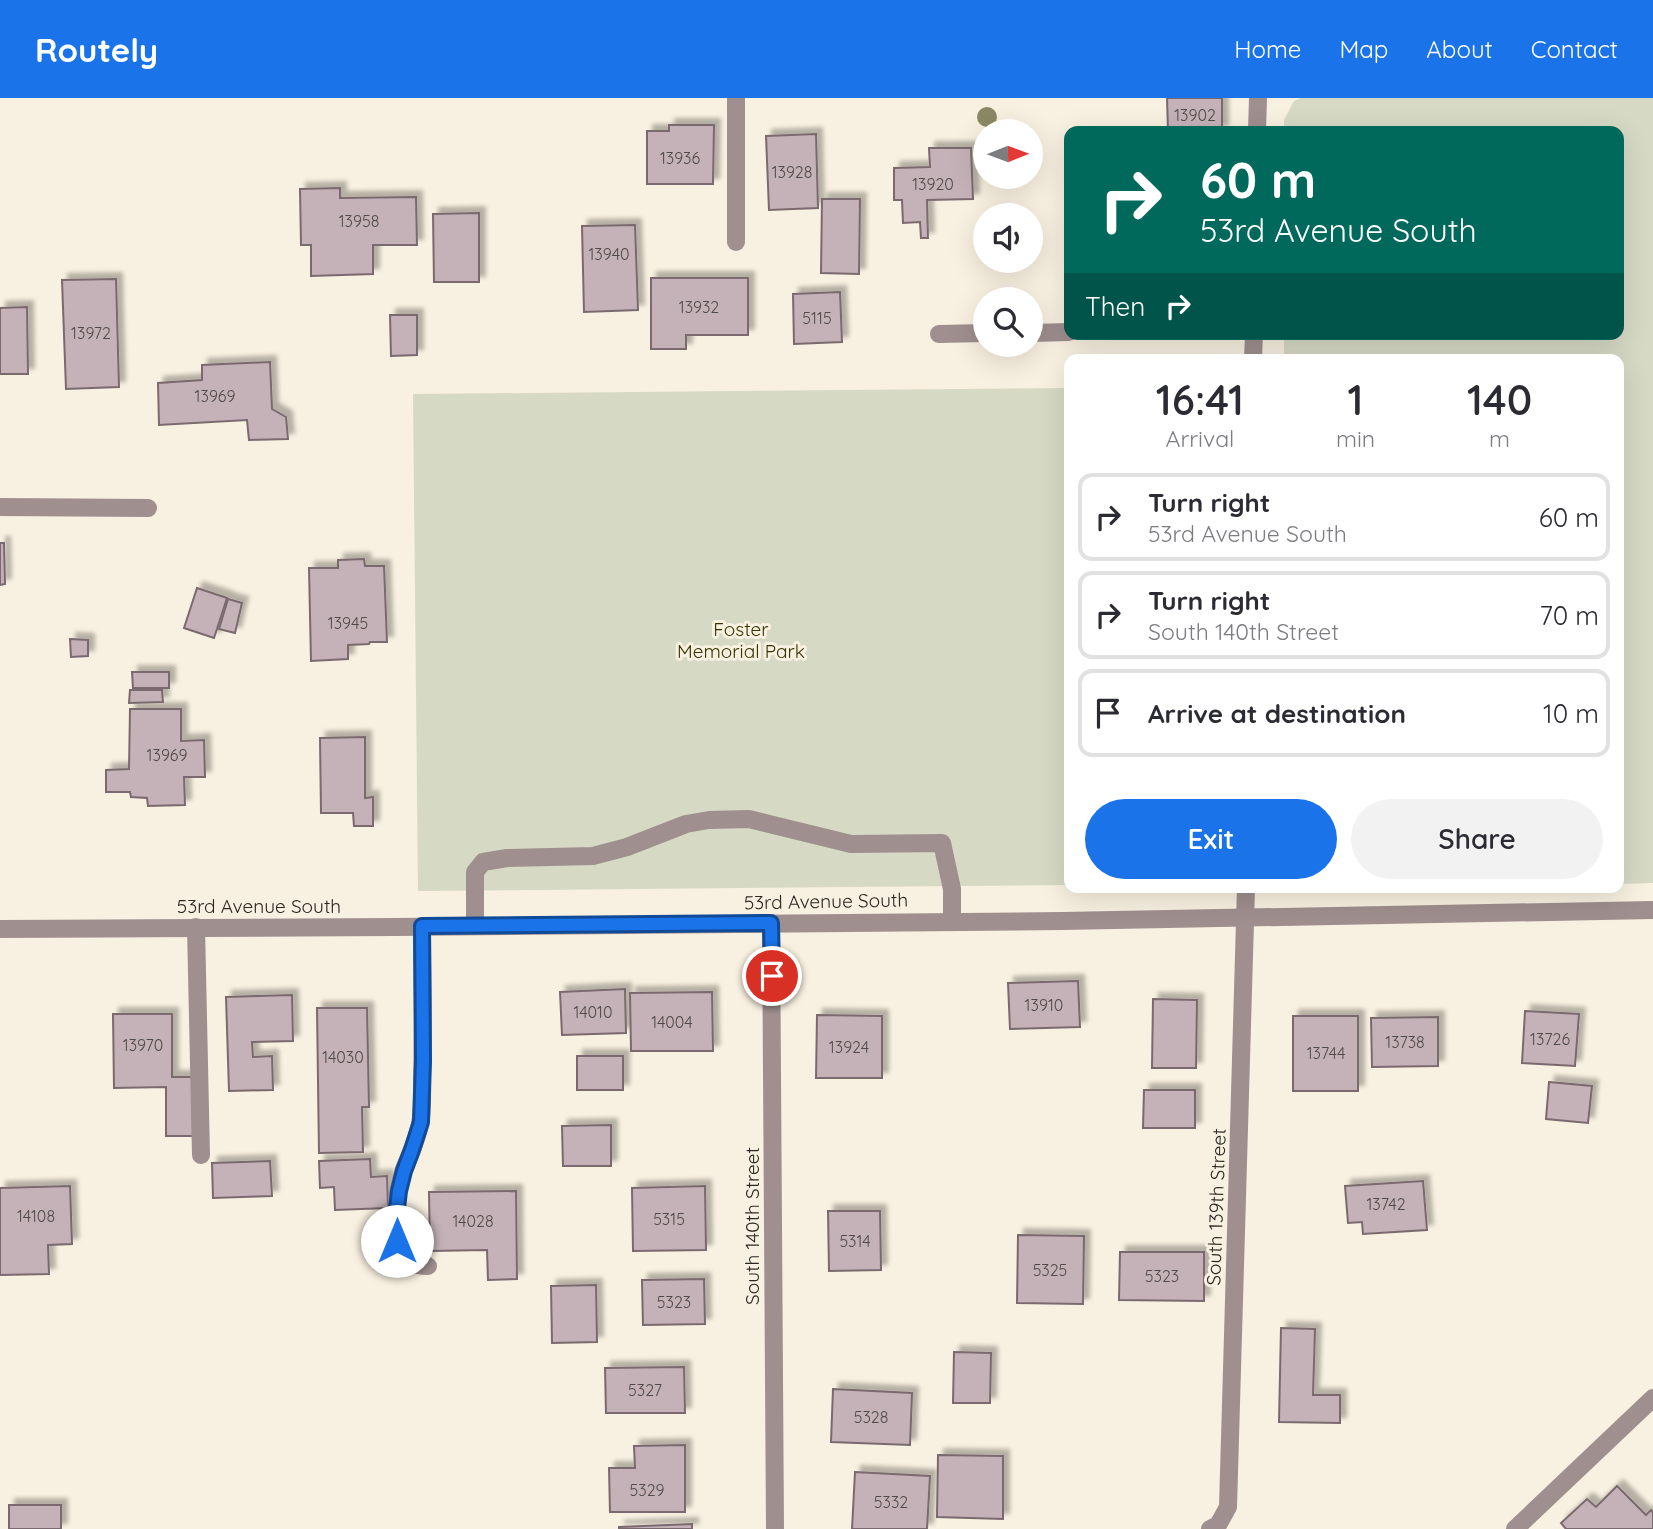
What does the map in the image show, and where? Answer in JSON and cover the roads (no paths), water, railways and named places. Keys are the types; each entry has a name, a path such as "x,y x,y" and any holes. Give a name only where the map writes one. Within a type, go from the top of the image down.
{"street":[{"path":"736,98 736,242"},
{"path":"1257,126 1258,98"},
{"path":"1043,333 1064,332"},
{"path":"939,334 973,333"},
{"path":"0,508 148,508"},
{"path":"475,925 475,872 483,862 507,858 593,856 627,847 686,824 709,820 748,819 851,844 942,843 952,889 952,921"},
{"name":"South 139th Street","path":"1214,1527 1228,1507 1246,893"},
{"name":"53rd Avenue South","path":"0,929 1245,918 1653,910"},
{"name":"South 140th Street","path":"771,923 775,1529"},
{"path":"422,926 421,1122 404,1171 396,1217 397,1241 401,1254 417,1266 428,1266"},
{"path":"196,928 201,1155"},
{"path":"1515,1529 1652,1401"}],"park label":[{"name":"Foster Memorial Park","path":"741,640"}]}
